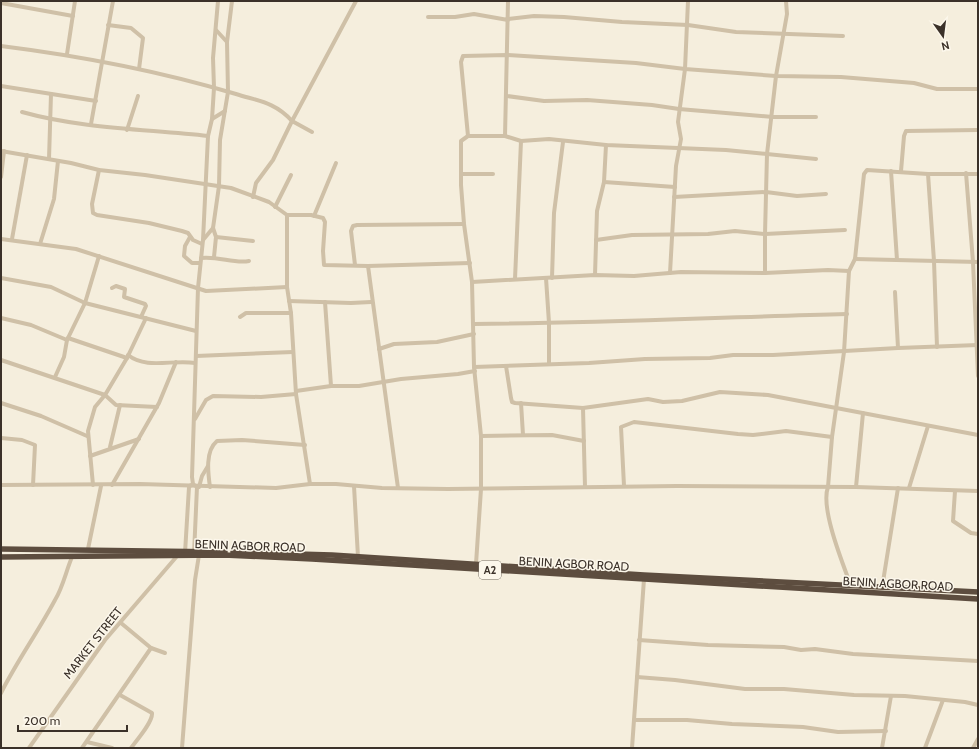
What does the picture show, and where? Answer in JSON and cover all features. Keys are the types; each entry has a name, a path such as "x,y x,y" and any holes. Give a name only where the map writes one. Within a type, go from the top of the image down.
{"highway":[{"name":"BENIN AGBOR ROAD","path":"1,549 88,549 312,559 978,599"},
{"name":"BENIN AGBOR ROAD","path":"1,557 178,555 185,553"},
{"name":"BENIN AGBOR ROAD","path":"196,554 358,557 882,588 978,592"},
{"path":"948,590 948,598"}],"street":[{"path":"68,54 75,1"},
{"path":"91,124 113,1"},
{"path":"182,748 196,554 194,420 198,288 203,242 208,136 212,119 214,88 213,58 218,1"},
{"path":"214,257 216,237 213,228 219,186 220,140 228,92 227,42 232,1"},
{"path":"253,197 256,183 273,160 292,121 356,1"},
{"path":"505,136 508,1"},
{"path":"670,273 674,196 678,149 681,139 678,126 685,69 688,1"},
{"path":"765,273 764,234 767,154 776,76 787,14 786,1"},
{"path":"1,3 73,16"},
{"path":"428,17 455,17 474,14 507,20 534,16 564,17 622,22 688,25 736,32 843,36"},
{"path":"108,25 131,28 143,38 139,69"},
{"path":"216,30 227,42"},
{"path":"1,46 68,54 200,83 269,103 287,115 292,121 312,132"},
{"path":"468,136 461,58 507,55 636,63 685,69 776,76 841,77 914,83 938,88 978,89"},
{"path":"1,86 96,100"},
{"path":"49,159 52,94"},
{"path":"127,130 138,96"},
{"path":"507,96 544,102 587,100 772,117 816,117"},
{"path":"212,119 225,111"},
{"path":"22,112 50,120 91,124 127,130 208,136"},
{"path":"901,171 904,136 906,131 978,130"},
{"path":"476,564 481,488 481,436 474,369 472,282 464,224 461,141 468,136 505,136 521,141 549,140 606,145 726,150 816,159"},
{"path":"515,279 521,141"},
{"path":"552,278 554,213 562,142"},
{"path":"595,275 597,211 604,182 606,145"},
{"path":"1,177 2,151 99,170 206,183 231,188 269,202 287,215 314,216 323,218 325,222 324,265 368,266 470,263"},
{"path":"12,239 27,155"},
{"path":"40,244 54,199 58,161"},
{"path":"314,216 336,163"},
{"path":"99,170 92,204 93,213 97,215 149,223 182,231 188,233 190,237 203,242"},
{"path":"851,586 828,514 826,499 832,437 844,352 850,271 855,259 864,174 867,170 901,171 928,174 978,174"},
{"path":"891,171 897,260"},
{"path":"966,173 976,262 978,376"},
{"path":"462,174 493,174"},
{"path":"928,174 934,261 937,346"},
{"path":"274,207 291,175"},
{"path":"604,182 675,186"},
{"path":"674,196 766,192 797,196 826,194"},
{"path":"287,215 287,287 290,301 296,392 310,484"},
{"path":"355,265 351,231 353,226 464,224"},
{"path":"203,242 213,228"},
{"path":"596,240 632,235 708,234 735,231 764,234 845,230"},
{"path":"190,237 185,246 184,256 192,263 200,264"},
{"path":"216,237 253,241"},
{"path":"1,239 12,239 76,249 211,292 278,286 287,287"},
{"path":"55,377 64,357 68,339 85,303 99,256"},
{"path":"201,258 214,257 241,263 249,261"},
{"path":"855,259 976,262"},
{"path":"368,266 371,302 398,488"},
{"path":"472,282 595,275 634,276 670,273 765,273 828,270 850,271"},
{"path":"1,278 51,288 85,303 196,331"},
{"path":"546,278 549,323 549,364"},
{"path":"93,485 87,436 95,408 105,395 128,356 144,318 146,306 145,304 124,297 125,289 116,286 112,288"},
{"path":"895,292 898,348"},
{"path":"290,301 371,302"},
{"path":"325,302 331,386"},
{"path":"240,317 246,313 291,313"},
{"path":"474,324 847,314"},
{"path":"1,318 31,325 68,339 128,356 145,364 185,361 195,363"},
{"path":"378,349 394,344 437,342 474,334"},
{"path":"194,420 206,400 213,396 261,396 331,386 359,386 402,379 458,374 474,369 506,366 977,345"},
{"path":"196,356 293,352"},
{"path":"1,360 105,395 116,405 157,407"},
{"path":"112,485 157,407 176,362"},
{"path":"506,366 512,402 583,408 648,399 663,402 682,401 720,392 768,394 978,435"},
{"path":"1,402 48,419 87,436"},
{"path":"521,403 523,436"},
{"path":"110,447 120,406"},
{"path":"583,408 585,487"},
{"path":"856,487 863,413"},
{"path":"624,486 621,427 634,422 738,434 753,435 786,431 832,437"},
{"path":"909,488 928,426"},
{"path":"481,436 552,435 584,441"},
{"path":"1,438 22,440 35,444 33,485"},
{"path":"90,456 110,447 139,438"},
{"path":"185,553 195,486 208,466 214,445 217,441 242,440 305,445"},
{"path":"208,466 210,487"},
{"path":"1,485 112,485 276,488 310,484 398,488 624,486 856,487 978,491"},
{"path":"88,549 101,486"},
{"path":"354,486 358,557"},
{"path":"882,588 898,488"},
{"path":"956,491 953,521 972,533 978,534"},
{"name":"MARKET STREET","path":"29,748 87,664 178,555"},
{"path":"1,693 16,664 35,637 57,598 72,557"},
{"path":"632,748 644,579"},
{"path":"121,623 151,648 165,653"},
{"path":"639,640 708,645 784,647 801,650 815,649 853,654 978,661"},
{"path":"82,748 151,648"},
{"path":"637,677 675,680 745,690 784,689 944,700 978,705"},
{"path":"120,695 152,713 153,716 130,748"},
{"path":"882,748 891,696"},
{"path":"924,748 944,700"},
{"path":"634,720 687,720 732,724 803,727 838,732 886,731"},
{"path":"975,746 978,739"},
{"path":"87,742 112,748"}]}
